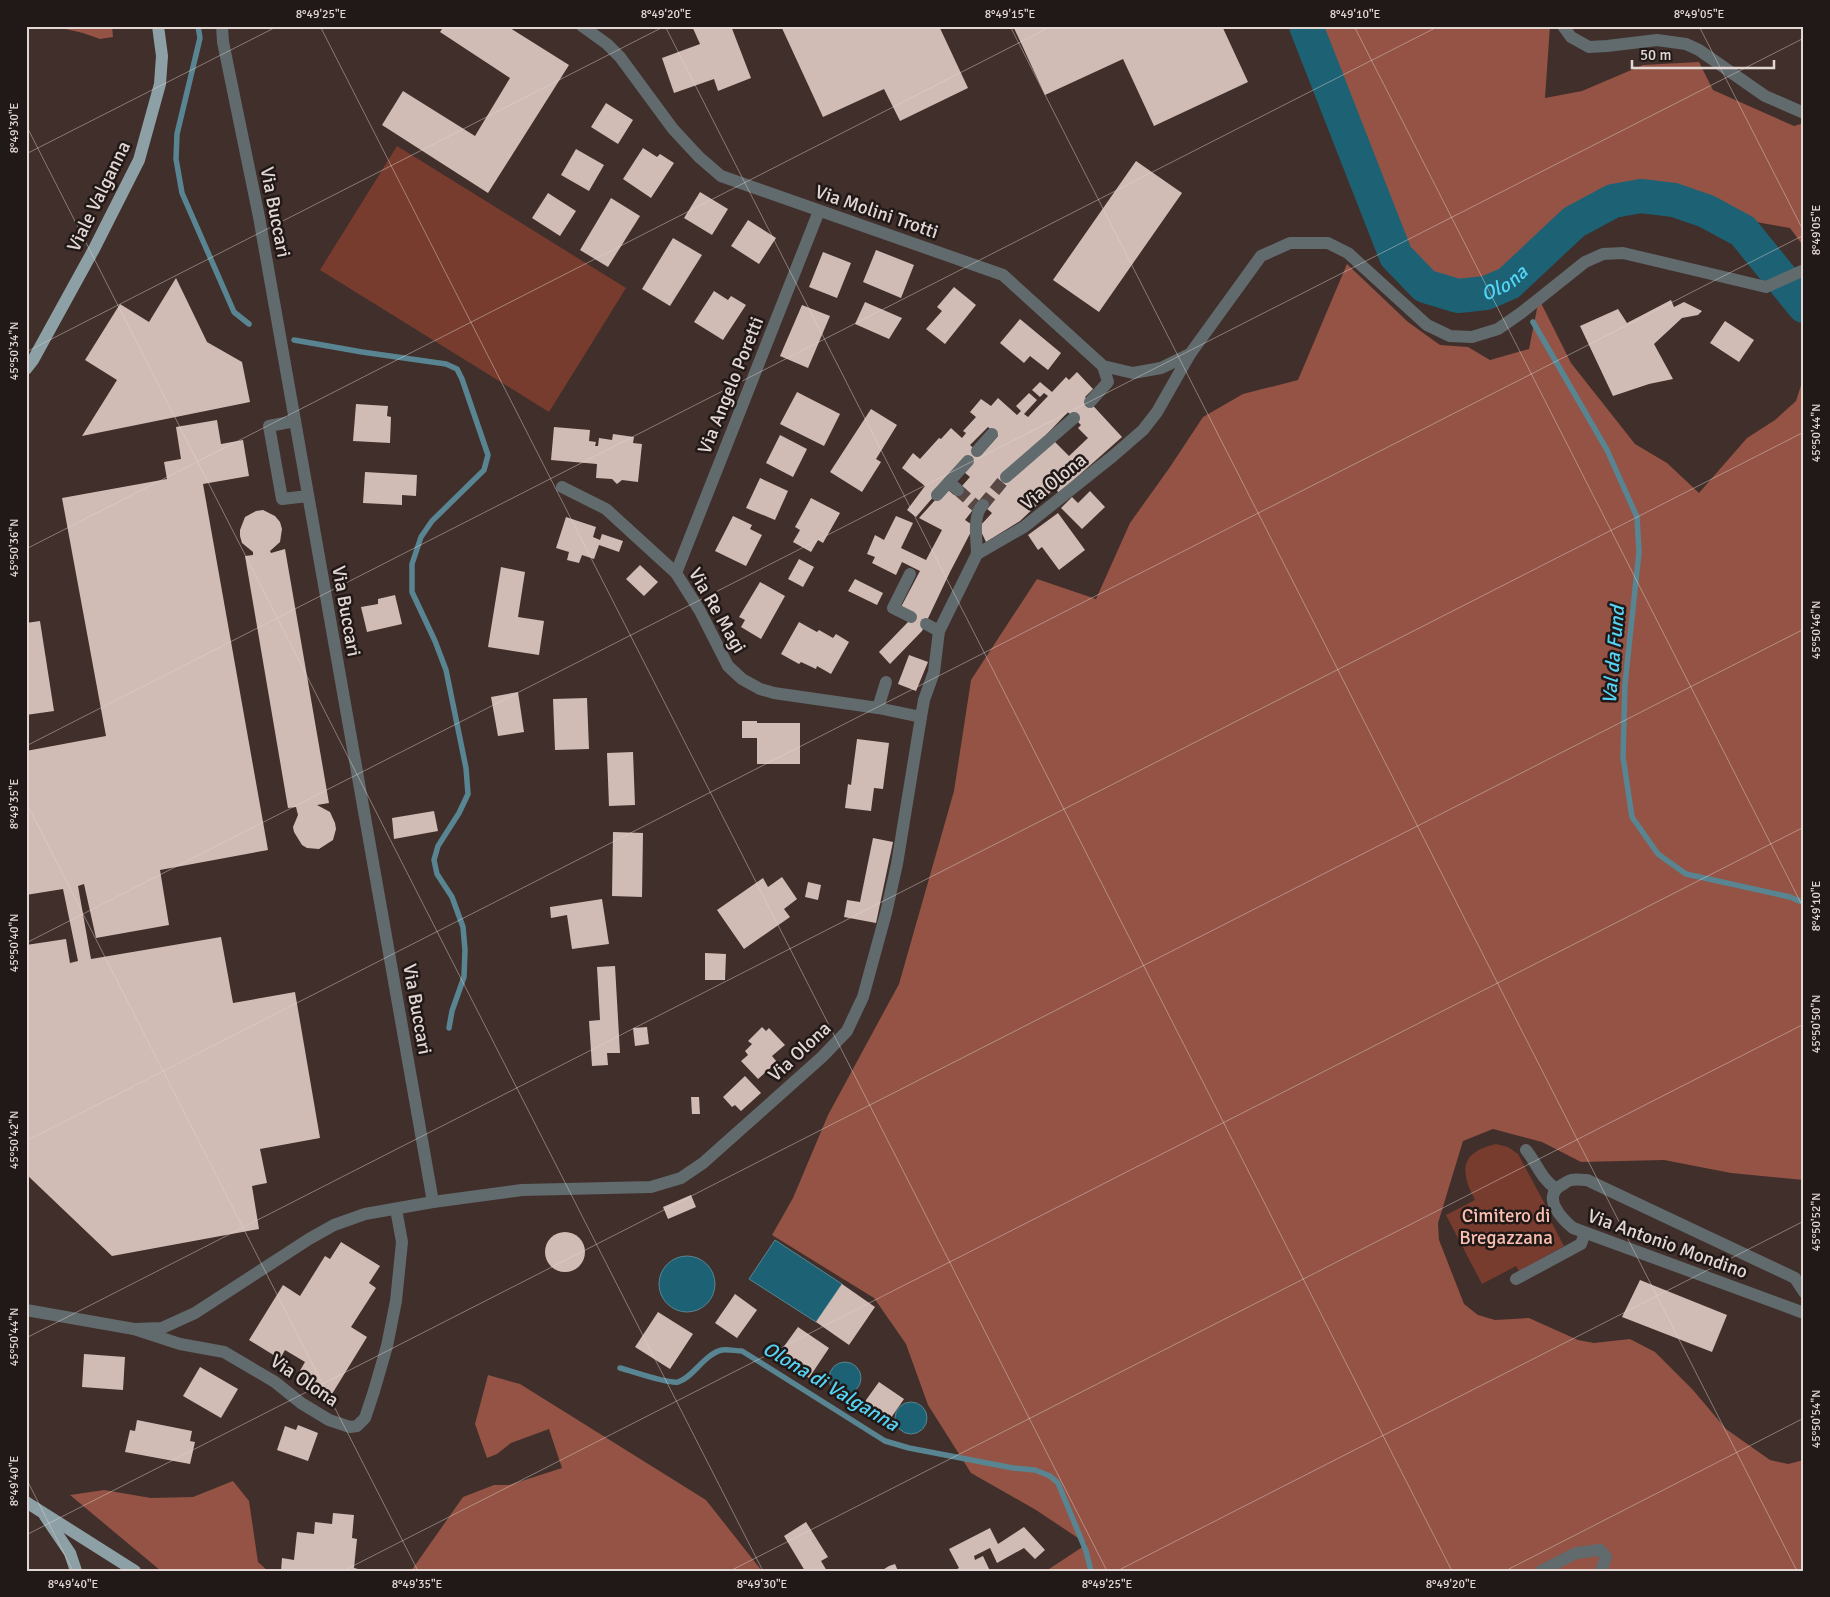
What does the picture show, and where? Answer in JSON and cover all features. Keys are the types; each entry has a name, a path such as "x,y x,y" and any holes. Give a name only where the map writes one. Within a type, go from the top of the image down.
{"main road":[{"name":"Viale Valganna","path":"26,368 34,360 94,249 139,160 160,84 162,56 158,26"},
{"path":"26,1502 135,1571"},
{"path":"42,1512 70,1553 76,1571"}],"street":[{"name":"Via Buccari","path":"222,26 259,217 433,1202"},
{"name":"Via Molini Trotti","path":"582,26 607,44 620,57 674,129 699,157 721,176 1002,275 1103,366 1132,373 1161,368 1190,354"},
{"path":"1563,26 1571,38 1589,47 1657,40 1686,44 1699,50 1765,96 1804,113"},
{"name":"Via Angelo Poretti","path":"676,573 819,211"},
{"name":"Via Olona","path":"134,1329 162,1328 195,1313 309,1239 334,1225 365,1214 433,1202 522,1190 651,1187 681,1178 704,1163 841,1037 847,1031 862,997 886,913 897,864 924,700 934,672 938,631 977,554 1024,527 1143,430 1157,412 1190,354 1261,256 1290,243 1328,243 1348,253 1427,325 1450,336 1472,336 1498,329 1585,262 1603,254 1623,253 1766,287 1804,270"},
{"path":"1090,402 1108,382 1103,366"},
{"path":"1006,477 1074,418"},
{"path":"295,421 269,426 282,500 308,496"},
{"path":"937,495 953,486 972,456 992,434"},
{"name":"Via Re Magi","path":"562,487 606,509 676,573 700,611 728,666 742,679 760,689 774,693 878,708 921,717"},
{"path":"977,554 977,518 980,506"},
{"path":"910,574 893,608 911,617"},
{"path":"926,624 938,631"},
{"path":"878,708 886,682"},
{"path":"1526,1150 1544,1180 1556,1189"},
{"name":"Via Antonio Mondino","path":"1804,1292 1795,1278 1587,1180 1569,1180 1556,1189 1552,1198 1563,1220 1573,1228 1804,1313"},
{"name":"Via Olona","path":"26,1310 134,1329 180,1344 224,1352 275,1382 301,1403 329,1420 350,1427 357,1426 365,1418 374,1391 387,1346 396,1302 402,1242 396,1209"},
{"path":"1516,1279 1581,1244 1585,1233"},
{"path":"1540,1571 1576,1553 1600,1550 1606,1557 1601,1571"}],"green space":[{"path":"397,146 626,288 549,412 320,270"},
{"name":"Cimitero di Bregazzana","path":"1496,1144 1508,1147 1518,1154 1547,1208 1545,1210 1564,1246 1519,1271 1516,1266 1482,1284 1446,1215 1475,1200 1467,1180 1466,1164 1476,1152 1484,1147"}],"shaded area":[{"path":"53,26 112,26 113,37 100,39"},
{"path":"1321,26 1550,26 1545,98 1582,91 1643,65 1699,62 1713,90 1794,126 1804,123 1804,247 1790,228 1739,219 1709,201 1674,189 1640,185 1608,192 1560,218 1503,270 1480,283 1456,285 1429,275 1405,250"},
{"path":"1347,264 1408,322 1440,345 1468,347 1490,360 1529,349 1539,299 1571,363 1635,444 1667,463 1699,493 1747,438 1775,420 1796,401 1804,376 1804,1180 1731,1173 1664,1160 1581,1162 1542,1142 1493,1129 1463,1141 1438,1223 1439,1240 1464,1304 1478,1315 1495,1320 1529,1318 1578,1340 1594,1343 1630,1339 1655,1352 1693,1390 1726,1429 1770,1460 1788,1464 1804,1460 1804,1571 1046,1571 1087,1544 1036,1510 971,1473 928,1405 906,1344 874,1298 772,1235 793,1198 828,1115 899,984 954,791 971,680 1037,579 1096,599 1130,523 1203,417 1243,394 1298,380"},
{"path":"488,1375 520,1384 706,1500 762,1571 411,1571 463,1497 494,1485 509,1485 562,1468 549,1429 511,1443 497,1454 487,1458 475,1424"},
{"path":"233,1481 249,1501 258,1562 268,1571 161,1571 70,1495 104,1490 151,1498 193,1497"}],"water":[{"path":"775,1240 842,1284 816,1322 749,1279"},
{"path":"687,1256 698,1258 707,1264 713,1273 715,1284 713,1295 707,1304 698,1310 687,1312 676,1310 667,1304 661,1295 659,1284 661,1273 667,1264 676,1258"},
{"path":"845,1362 851,1363 856,1367 860,1372 860,1384 856,1389 851,1393 845,1394 839,1393 834,1389 830,1384 829,1378 830,1372 834,1367 839,1363"},
{"path":"911,1402 917,1403 922,1407 926,1412 926,1424 922,1429 917,1433 911,1434 905,1433 900,1429 896,1424 895,1418 896,1412 900,1407 905,1403"}],"building":[{"path":"444,26 507,26 569,65 488,193 382,125 403,91 475,136 510,78 440,32"},
{"path":"692,26 731,26 751,78 718,91 714,79 674,93 662,58 700,44"},
{"path":"781,26 939,26 968,88 900,121 884,89 823,117"},
{"path":"1018,26 1222,26 1248,82 1154,126 1123,59 1045,95 1014,28"},
{"path":"606,103 633,120 618,144 591,127"},
{"path":"643,148 657,157 660,154 674,163 651,198 623,179"},
{"path":"576,149 604,165 589,191 561,175"},
{"path":"1136,161 1182,193 1099,312 1053,280"},
{"path":"700,192 728,209 712,235 684,218"},
{"path":"548,193 576,211 560,236 532,218"},
{"path":"611,198 640,216 608,267 580,250"},
{"path":"748,220 776,238 759,264 731,246"},
{"path":"673,238 702,255 670,306 642,289"},
{"path":"876,250 914,265 901,298 863,282"},
{"path":"823,252 851,263 837,298 809,287"},
{"path":"176,278 207,342 242,362 250,402 82,436 117,380 85,360 120,304 149,322"},
{"path":"954,287 976,305 945,344 926,329 942,311 937,307"},
{"path":"714,291 728,300 731,296 746,305 723,340 694,322"},
{"path":"1671,300 1674,307 1684,302 1702,311 1698,315 1682,318 1654,344 1673,379 1649,384 1613,396 1580,326 1618,309 1627,323"},
{"path":"865,302 902,318 889,339 855,324"},
{"path":"802,305 830,316 808,368 780,356"},
{"path":"1020,319 1061,353 1048,370 1030,356 1024,363 1000,343"},
{"path":"1725,321 1754,340 1739,362 1710,343"},
{"path":"1077,372 1093,389 1085,397 1122,437 1059,493 1055,488 1020,521 986,542 979,527 992,513 979,502 965,520 974,526 922,631 890,664 879,652 908,622 912,613 901,607 920,571 902,562 896,575 872,563 875,557 867,554 875,535 884,540 896,516 913,523 901,548 926,560 942,530 919,518 946,488 954,495 970,477 964,472 966,459 916,517 907,510 925,486 902,468 913,453 920,459 951,428 962,438 966,433 963,431 976,417 970,412 981,399 991,406 998,398 1017,415 1021,411 1016,406 1029,393 1037,400 1024,414 1028,417 1048,396 1044,393 1040,397 1032,390 1040,382 1052,392 1066,377 1069,380","holes":["1068,412 1081,425 1078,428 1088,438 1069,456 1047,434","988,427 998,436 981,455 970,445"]},
{"path":"797,392 840,414 824,446 780,424"},
{"path":"356,404 388,406 387,416 391,417 390,443 353,441"},
{"path":"871,409 897,425 876,459 881,462 862,492 830,472"},
{"path":"217,420 221,444 243,440 249,476 203,484 268,850 160,870 169,925 96,938 84,884 78,886 91,959 221,937 233,1003 295,992 320,1138 260,1149 267,1183 252,1186 259,1229 112,1256 26,1174 26,945 66,939 70,963 78,961 63,889 26,895 26,751 106,736 62,498 167,479 164,462 181,459 176,427"},
{"path":"554,427 590,430 589,441 596,442 595,446 598,446 599,438 612,440 613,434 634,437 633,443 642,444 638,482 622,480 617,484 612,479 596,478 597,464 551,460"},
{"path":"780,435 807,449 793,477 766,463"},
{"path":"365,472 417,475 416,496 402,495 402,505 363,503"},
{"path":"760,478 788,491 775,520 746,508"},
{"path":"1090,491 1105,507 1082,529 1061,508 1072,497 1078,503"},
{"path":"811,498 840,513 823,543 818,540 811,552 793,542 800,530 795,527"},
{"path":"263,510 275,516 280,522 282,529 280,542 270,551 271,553 285,549 329,803 317,805 330,812 336,829 333,840 319,849 307,848 302,845 294,832 293,827 298,815 296,807 288,808 245,556 253,555 253,552 242,543 240,536 240,530 245,517 256,511"},
{"path":"1058,513 1085,550 1059,570 1042,547 1038,550 1028,535"},
{"path":"733,516 752,525 750,529 762,535 746,566 715,551"},
{"path":"566,517 596,527 593,537 600,540 602,534 623,541 619,552 599,545 594,559 582,555 579,563 567,560 569,552 556,548"},
{"path":"799,559 814,567 803,587 788,579"},
{"path":"640,565 658,582 644,596 626,579"},
{"path":"501,567 525,572 518,617 544,621 539,655 488,647"},
{"path":"855,579 883,593 877,605 848,591"},
{"path":"760,582 785,596 761,639 741,627 745,620 739,617"},
{"path":"395,595 402,624 367,632 361,607 378,604 378,599"},
{"path":"40,621 54,711 26,715 26,623"},
{"path":"799,622 833,638 836,634 849,642 831,674 817,666 816,669 801,662 799,664 781,654"},
{"path":"909,655 928,662 916,691 898,684"},
{"path":"518,692 524,732 498,736 491,697"},
{"path":"587,698 589,749 555,750 553,699"},
{"path":"742,721 800,723 800,764 757,764 757,738 742,738"},
{"path":"857,739 889,743 883,789 874,788 871,811 845,808 848,784 851,785"},
{"path":"633,752 635,805 609,806 607,753"},
{"path":"434,811 438,831 394,839 392,818"},
{"path":"613,832 643,833 642,897 612,896"},
{"path":"873,838 893,842 876,923 844,917 847,900 860,902"},
{"path":"782,877 797,899 784,909 790,917 744,949 717,910 763,878 768,887"},
{"path":"808,882 821,885 818,900 805,897"},
{"path":"602,899 609,944 572,949 567,915 551,918 550,907"},
{"path":"705,953 726,954 725,980 705,980"},
{"path":"615,966 620,1053 607,1053 608,1065 592,1066 589,1021 600,1020 597,967"},
{"path":"647,1027 649,1044 635,1046 633,1028"},
{"path":"762,1027 766,1031 769,1028 785,1045 772,1056 777,1062 758,1079 741,1061 748,1055 745,1051 752,1044 748,1041"},
{"path":"745,1076 761,1093 741,1111 735,1105 732,1107 723,1097"},
{"path":"691,1097 699,1097 700,1114 692,1114"},
{"path":"691,1195 696,1207 668,1219 663,1207"},
{"path":"569,1232 576,1235 582,1241 585,1252 584,1260 576,1269 569,1272 561,1272 554,1269 546,1260 545,1248 548,1241 557,1233"},
{"path":"341,1242 380,1266 369,1283 376,1288 351,1327 367,1337 332,1394 298,1374 305,1362 285,1350 280,1359 249,1340 283,1285 300,1296 325,1256 330,1259"},
{"path":"1640,1280 1727,1315 1712,1352 1622,1317"},
{"path":"842,1284 875,1307 849,1345 816,1322"},
{"path":"735,1294 757,1310 737,1338 715,1323"},
{"path":"658,1312 693,1334 670,1369 635,1347"},
{"path":"798,1327 829,1348 809,1378 777,1356"},
{"path":"84,1354 125,1357 123,1390 82,1387"},
{"path":"200,1367 238,1389 221,1418 183,1396"},
{"path":"879,1382 904,1399 886,1425 861,1407"},
{"path":"137,1420 192,1431 190,1441 195,1442 190,1464 125,1452 130,1430 135,1431"},
{"path":"298,1425 318,1433 308,1461 277,1450 285,1426 296,1430"},
{"path":"333,1513 354,1515 352,1538 357,1539 354,1568 366,1571 281,1571 282,1558 294,1560 297,1532 314,1534 315,1522 332,1524"},
{"path":"806,1522 828,1557 821,1561 827,1571 805,1571 784,1536"},
{"path":"1024,1527 1045,1550 1035,1559 1024,1548 997,1563 990,1548 974,1556 975,1560 983,1556 990,1571 953,1571 959,1568 949,1549 990,1528 998,1544"},
{"path":"895,1564 898,1571 881,1571 889,1566"}],"waterway":[{"name":"Olona di Valganna","path":"198,26 200,38 177,134 176,159 182,193 234,312 249,324"},
{"name":"Olona","path":"1306,26 1396,256 1425,286 1458,296 1486,293 1509,283 1574,222 1613,201 1641,196 1674,200 1706,211 1743,231 1804,306"},
{"path":"1509,283 1516,295"},
{"name":"Val da Fund","path":"1533,322 1607,450 1637,517 1639,552 1625,684 1623,757 1632,817 1658,854 1686,874 1790,897 1804,903"},
{"name":"Olona di Valganna","path":"294,340 446,364 457,369 488,455 484,470 432,521 421,537 412,564 412,592 435,641 446,670 466,768 468,794 459,813 438,846 434,860 437,874 452,897 463,927 465,950 464,977 452,1011 449,1028"},
{"name":"Olona di Valganna","path":"620,1368 658,1379 678,1382 689,1376 716,1352 722,1350 742,1351 885,1441 909,1448 1013,1468 1035,1470 1050,1476 1058,1483 1086,1551 1091,1571"}],"tunnel":[{"path":"983,505 1006,477"},
{"path":"958,490 976,506"}]}
